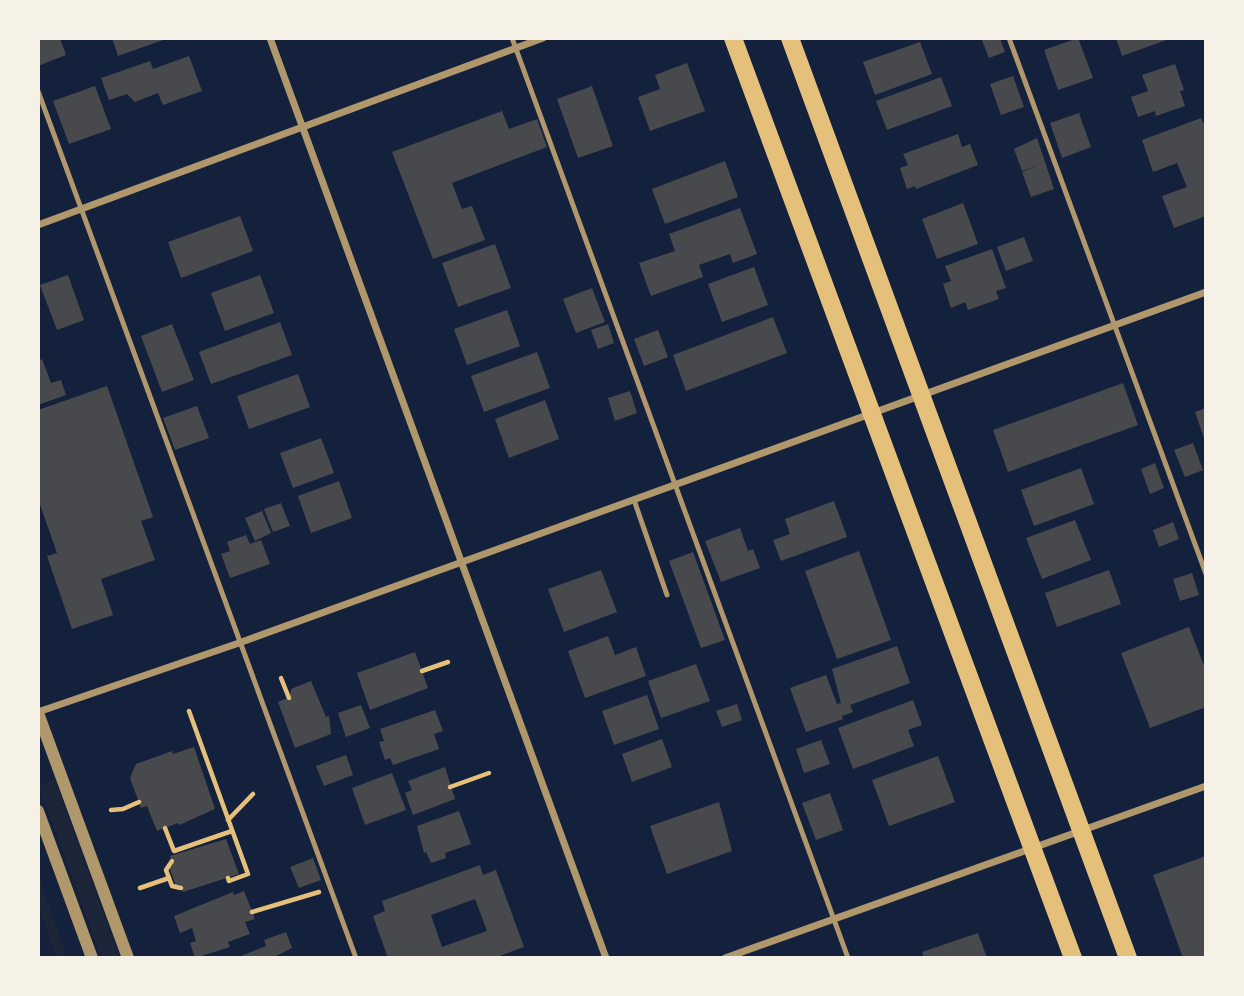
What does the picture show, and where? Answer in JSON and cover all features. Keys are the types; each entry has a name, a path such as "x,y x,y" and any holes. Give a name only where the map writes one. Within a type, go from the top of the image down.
{"main road":[{"path":"733,38 874,413 1073,957"},
{"path":"790,38 1128,957"}],"street":[{"path":"270,38 606,957"},
{"path":"38,225 543,38"},
{"path":"128,957 38,713 239,643 1206,292"},
{"path":"725,957 1206,786"},
{"path":"38,811 92,957"}],"lane":[{"path":"512,38 848,957"},
{"path":"1009,38 1206,573"},
{"path":"38,91 356,957"},
{"path":"634,499 667,595"}],"path":[{"path":"422,671 448,662"},
{"path":"281,678 289,698"},
{"path":"189,711 248,874 229,881 228,878"},
{"path":"450,787 489,773"},
{"path":"228,820 253,794"},
{"path":"111,810 123,809 139,802"},
{"path":"164,828 174,851 232,831"},
{"path":"172,861 166,870 172,886 181,888"},
{"path":"140,888 169,878"},
{"path":"252,912 330,890"}],"shaded area":[{"path":"54,778 119,957 101,957 39,786"},
{"path":"39,878 67,957 57,957 39,908"}],"building":[{"path":"38,38 60,38 66,55 38,66"},
{"path":"112,38 166,38 166,39 118,56"},
{"path":"981,38 1000,38 1005,52 989,58"},
{"path":"1078,38 1093,78 1058,90 1044,50"},
{"path":"1116,38 1169,38 1169,39 1122,56"},
{"path":"920,42 932,74 875,95 863,62"},
{"path":"189,56 202,91 163,105 158,93 135,102 127,94 109,100 101,78 150,61 153,69"},
{"path":"687,63 705,111 650,131 638,97 660,89 655,75"},
{"path":"1175,64 1184,90 1180,91 1185,106 1156,116 1155,111 1138,117 1131,97 1148,91 1142,75"},
{"path":"1013,76 1024,107 1001,115 990,84"},
{"path":"941,77 952,106 887,130 876,101"},
{"path":"95,86 111,129 69,144 53,101"},
{"path":"592,86 613,146 578,158 557,99"},
{"path":"502,111 509,129 537,119 547,147 452,183 462,209 472,206 485,240 433,259 392,152"},
{"path":"1079,113 1091,147 1062,158 1050,123"},
{"path":"1201,118 1206,129 1206,216 1174,228 1162,196 1187,187 1177,163 1153,172 1142,140"},
{"path":"958,134 962,147 970,144 978,165 916,189 915,186 907,189 900,168 908,165 903,154"},
{"path":"1037,138 1054,189 1031,197 1022,172 1037,166 1022,171 1014,149"},
{"path":"725,161 738,197 665,224 652,189"},
{"path":"963,203 978,244 937,259 922,219"},
{"path":"740,208 757,254 733,263 730,254 699,265 703,277 651,296 639,263 675,251 669,234"},
{"path":"240,216 253,251 181,278 168,242"},
{"path":"1024,237 1033,261 1006,271 997,247"},
{"path":"495,244 511,288 458,307 442,263"},
{"path":"992,249 1006,288 996,291 999,299 968,310 965,302 951,308 943,284 951,281 945,266"},
{"path":"754,267 768,305 722,322 708,284"},
{"path":"68,275 84,320 57,330 40,285"},
{"path":"260,275 274,313 225,331 211,293"},
{"path":"592,288 605,322 576,333 563,299"},
{"path":"507,310 520,346 467,365 454,329"},
{"path":"773,317 787,353 686,391 673,355"},
{"path":"280,322 292,355 211,384 199,352"},
{"path":"172,324 194,380 162,392 141,336"},
{"path":"608,324 614,343 598,349 591,330"},
{"path":"658,330 668,357 644,366 634,339"},
{"path":"537,352 550,388 484,412 471,376"},
{"path":"42,359 51,383 61,380 66,395 38,405 38,361"},
{"path":"298,374 310,407 249,429 237,396"},
{"path":"1123,383 1138,425 1008,472 993,430"},
{"path":"107,386 153,517 141,521 155,560 101,579 113,615 72,629 47,556 57,553 38,499 38,410"},
{"path":"630,391 637,413 615,421 608,398"},
{"path":"545,400 559,439 509,458 495,419"},
{"path":"197,406 209,438 175,450 163,418"},
{"path":"1206,408 1206,440 1205,441 1195,412"},
{"path":"321,438 334,473 293,488 280,453"},
{"path":"1193,443 1203,470 1185,477 1174,450"},
{"path":"1155,463 1164,488 1150,494 1141,469"},
{"path":"1081,468 1094,504 1034,526 1021,490"},
{"path":"339,481 352,518 311,533 298,496"},
{"path":"834,501 847,537 781,561 773,540 790,534 785,519"},
{"path":"281,503 290,526 273,532 264,509"},
{"path":"262,511 271,533 255,541 245,518"},
{"path":"1075,520 1091,560 1042,579 1026,538"},
{"path":"1173,522 1179,539 1159,547 1153,530"},
{"path":"740,528 748,551 753,549 760,568 721,582 705,541"},
{"path":"246,535 250,544 261,540 270,564 230,578 221,554 230,551 227,542"},
{"path":"859,551 891,640 837,659 805,571"},
{"path":"693,552 725,640 701,648 669,561"},
{"path":"601,570 617,612 564,632 548,589"},
{"path":"1109,570 1121,604 1057,627 1045,593"},
{"path":"1192,573 1199,595 1180,601 1173,579"},
{"path":"1189,627 1206,671 1206,707 1150,728 1121,653"},
{"path":"608,636 615,655 636,647 646,676 585,698 568,651"},
{"path":"897,646 910,683 850,705 853,712 842,716 843,719 806,732 790,688 826,675 837,704 841,703 832,669"},
{"path":"415,652 428,688 370,710 357,673"},
{"path":"696,664 710,701 661,718 648,681"},
{"path":"311,681 326,717 329,716 331,734 295,748 278,702 290,697 291,689"},
{"path":"647,695 659,729 614,745 602,711"},
{"path":"913,700 922,725 908,730 914,746 853,769 838,728"},
{"path":"737,704 742,720 722,727 716,711"},
{"path":"361,705 370,728 346,737 338,713"},
{"path":"435,710 443,731 434,734 439,749 393,765 390,758 385,760 379,742 384,741 380,729"},
{"path":"662,739 672,767 632,782 622,754"},
{"path":"821,740 830,764 804,773 796,749"},
{"path":"194,747 215,809 179,825 178,823 157,831 147,806 141,808 130,778 136,764 172,751 173,754"},
{"path":"346,755 353,775 324,786 316,766"},
{"path":"938,756 955,802 889,826 872,780"},
{"path":"445,767 455,799 413,815 405,793 412,790 408,781"},
{"path":"392,773 406,810 365,825 352,788"},
{"path":"830,793 843,830 816,840 802,803"},
{"path":"719,802 732,851 667,874 650,826"},
{"path":"459,811 471,844 445,853 446,858 431,863 426,852 424,853 417,826"},
{"path":"226,839 239,874 183,892 180,884 176,886 169,867 173,865 170,856"},
{"path":"1206,856 1206,958 1183,958 1153,875"},
{"path":"313,858 321,880 299,888 290,867"},
{"path":"480,865 483,875 496,870 524,947 494,958 388,958 373,916 385,911 382,901","holes":["475,899 487,931 442,947 431,915"]},
{"path":"244,891 255,919 245,922 250,934 228,942 230,947 195,958 190,943 196,941 192,928 180,933 174,916 233,892 234,895"},
{"path":"286,932 292,948 272,958 236,958 266,946 264,940"},
{"path":"978,933 987,958 924,958 922,952"}]}
